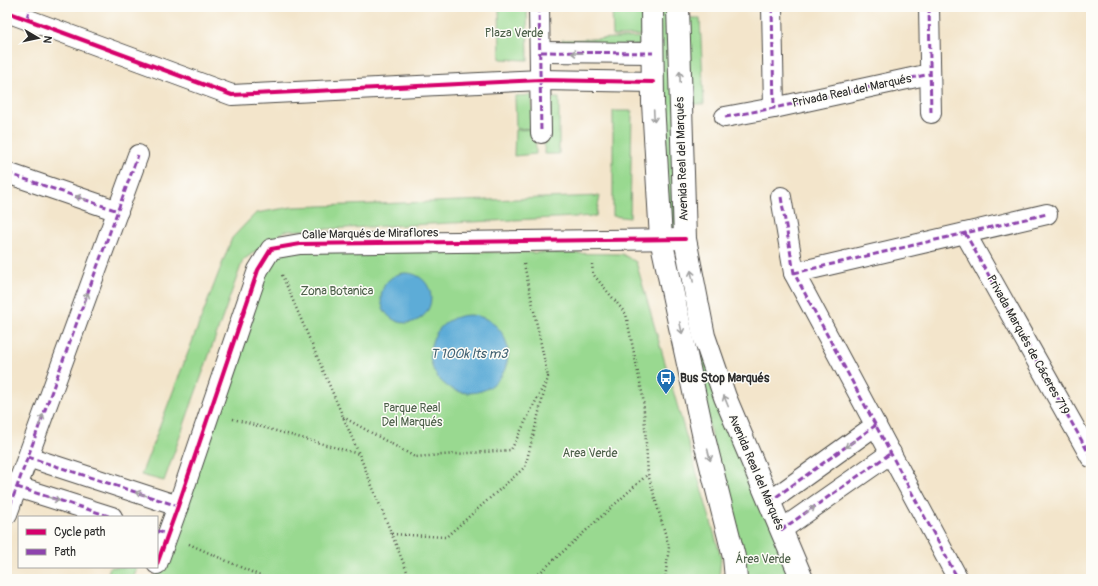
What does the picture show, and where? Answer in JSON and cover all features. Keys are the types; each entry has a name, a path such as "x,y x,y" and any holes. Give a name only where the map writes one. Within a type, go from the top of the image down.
{"street":[{"path":"539,7 541,133"},
{"name":"Avenida Real del Marqués","path":"652,7 653,103 661,239 704,438 734,557 736,579"},
{"name":"Avenida Real del Marqués","path":"678,7 685,239 704,336 725,397 802,579"},
{"name":"Privada Real del Marqués","path":"772,7 774,108"},
{"name":"Privada Real del Marqués","path":"929,7 931,112"},
{"path":"7,12 28,13 232,95 541,80 653,82"},
{"path":"540,52 653,53"},
{"name":"Privada Real del Marqués","path":"725,117 774,108 930,74"},
{"path":"7,514 138,154"},
{"path":"7,173 118,211"},
{"path":"781,198 794,273 958,579"},
{"path":"794,273 1048,214"},
{"name":"Privada Marqués de Cáceres 719","path":"965,233 1091,456"},
{"name":"Calle Marqués de Miraflores","path":"271,249 300,244 685,239"},
{"path":"158,558 162,533 178,506 258,270 271,249"},
{"path":"769,502 876,425"},
{"path":"781,530 891,453"},
{"path":"28,457 178,506"},
{"path":"17,487 109,516"},
{"path":"152,579 156,568"}],"path":[{"path":"391,534 446,537 525,467 548,377 519,241"},
{"path":"271,249 359,454 410,579"},
{"path":"594,274 626,314 643,397 648,474 669,546 665,579"},
{"path":"343,417 415,457 511,450 548,377"},
{"path":"233,419 359,454"},
{"path":"533,579 648,474"},
{"path":"162,533 267,579"}],"green space":[{"name":"Plaza Verde","path":"499,7 527,7 528,60 500,59"},
{"path":"612,7 645,7 646,35 613,36"},
{"path":"654,7 676,7 680,229 664,230"},
{"path":"685,18 700,18 704,104 685,104"},
{"path":"646,37 646,45 562,48 562,40"},
{"path":"532,95 533,128 516,129 515,96"},
{"path":"547,98 559,98 559,154 544,154"},
{"path":"613,111 632,111 630,218 613,216"},
{"path":"535,129 536,154 514,156 515,130"},
{"path":"600,196 596,216 285,231 243,260 164,481 141,475 232,238 256,213 292,207"},
{"name":"Área Verde","path":"683,246 792,579 745,579 667,248"},
{"name":"Parque Real Del Marqués","path":"273,249 622,254 636,262 721,557 719,579 154,579"},
{"path":"110,568 137,568 133,579 106,579"}],"water":[{"path":"406,273 415,275 426,284 431,298 429,307 420,318 406,323 397,321 386,312 381,298 383,289 392,278"},
{"name":"T 100k lts m3","path":"469,315 484,318 497,326 505,339 508,354 505,369 497,382 484,390 469,393 454,390 441,382 433,369 430,354 433,339 441,326 454,318"}],"marked path":[{"path":"27,18 30,7"},
{"path":"539,7 541,133"},
{"path":"772,7 774,108"},
{"path":"929,7 931,113"},
{"path":"541,52 653,53"},
{"path":"725,117 774,108 930,74"},
{"path":"7,514 138,155"},
{"path":"7,173 118,211"},
{"path":"781,197 794,273 958,579"},
{"path":"794,273 1047,214"},
{"path":"965,233 1091,457"},
{"path":"769,502 876,425"},
{"path":"781,530 891,453"},
{"path":"28,457 178,506"},
{"path":"17,487 109,516"},
{"path":"158,531 167,534"}],"cycle path":[{"path":"7,12 232,95 541,80 653,82"},
{"path":"158,561 258,270 271,249 300,244 685,239"}],"place":[{"name":"Bus Stop Marqués","path":"666,395"}],"park label":[{"name":"Zona Botanica","path":"337,291"},
{"name":"Area Verde","path":"590,453"}]}
